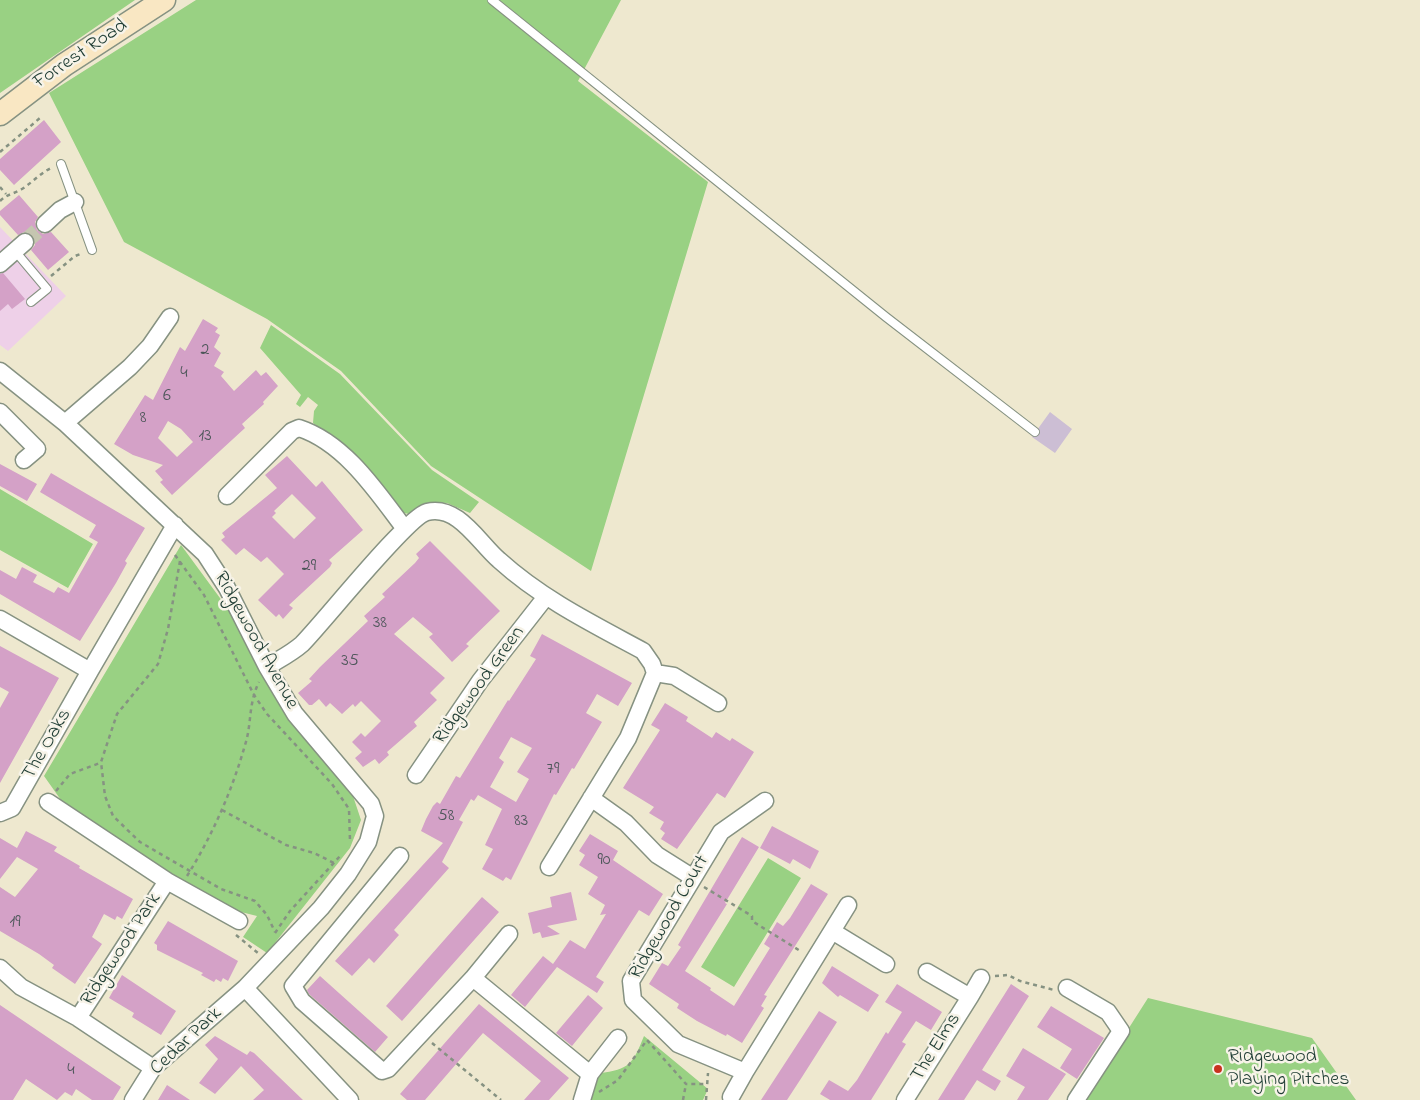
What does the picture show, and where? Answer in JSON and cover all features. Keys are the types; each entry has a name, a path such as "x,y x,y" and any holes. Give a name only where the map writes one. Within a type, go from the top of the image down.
{"street":[{"name":"Forrest Road","path":"0,114 64,65 164,0"},
{"path":"45,224 60,210 75,202"},
{"path":"65,423 130,367 150,346 170,317"},
{"name":"Ridgewood Avenue","path":"0,371 65,423 174,525 209,561 227,588 267,667 295,714 372,804 375,816 373,828 348,874 321,908 245,988"},
{"path":"0,412 37,449 24,460"},
{"path":"227,496 292,430 299,428 308,431 334,448 368,480 405,529"},
{"path":"267,667 300,646 405,529 426,512 446,512 459,519 498,560 545,598 643,651 652,664 655,673 628,738 549,867"},
{"name":"The Oaks","path":"0,813 12,808 174,525"},
{"name":"Ridgewood Green","path":"416,776 480,681 545,598"},
{"path":"0,619 90,672"},
{"path":"655,673 674,676 718,703"},
{"path":"591,798 626,824 657,855 692,878"},
{"name":"Ridgewood Court","path":"745,1072 678,1044 633,1000 631,982 721,832 765,800"},
{"name":"Ridgewood Park","path":"48,802 173,885 239,921"},
{"path":"400,856 293,986 302,1001 382,1071 388,1069 473,978 508,934"},
{"name":"Ridgewood Park","path":"78,1018 173,885"},
{"path":"731,1097 848,905"},
{"path":"832,931 886,964"},
{"name":"Ridgewood Park","path":"0,968 21,987 78,1018 153,1068"},
{"name":"The Elms","path":"927,972 970,997"},
{"path":"473,978 590,1074"},
{"name":"The Elms","path":"905,1100 981,978"},
{"path":"245,988 344,1098"},
{"name":"Cedar Park","path":"133,1100 153,1068 245,988"},
{"path":"1066,988 1108,1012 1120,1031 1076,1100"},
{"path":"584,1095 590,1074 618,1038"}],"lane":[{"path":"492,0 886,317 1035,432"},
{"path":"61,164 92,250"},
{"path":"9,253 47,289 30,302"}],"path":[{"path":"0,152 40,118"},
{"path":"0,201 6,194 20,190 42,172 61,164"},
{"path":"0,186 6,194"},
{"path":"42,284 75,256 92,250"},
{"path":"164,543 180,561 212,609 254,695 267,714 332,784 348,809 350,848"},
{"path":"180,561 168,629 158,664 116,714 101,762 105,796 113,816 140,842 172,863 191,871 221,890 255,901 268,915 275,932"},
{"path":"173,885 191,871 222,810 246,744 250,707 267,667"},
{"path":"48,802 70,774 101,762"},
{"path":"222,810 286,845 314,852 333,862 348,874"},
{"path":"272,938 290,912 344,852"},
{"path":"692,878 752,916 752,921 814,959"},
{"path":"239,921 236,936 270,963"},
{"path":"981,978 1008,975 1020,981 1060,992 1066,988"},
{"path":"421,1034 501,1100"},
{"path":"584,1095 601,1092 618,1080 647,1040 686,1084 707,1084"},
{"path":"706,1100 707,1057"},
{"path":"683,1100 686,1084"}],"shaded area":[{"path":"0,227 66,296 8,351 0,345"},
{"path":"1050,412 1072,429 1055,453 1032,437"}],"green space":[{"path":"0,0 135,0 0,93"},
{"path":"196,0 621,0 578,81 708,182 591,571 431,466 341,371 267,319 124,242 49,93"},
{"path":"271,325 340,374 432,470 479,502 470,513 447,503 429,502 409,514 399,512 355,455 313,423 314,411 318,405 308,397 300,407 296,404 301,395 260,348"},
{"path":"0,489 93,544 68,588 0,550"},
{"path":"181,545 231,613 260,669 297,730 353,796 361,820 350,848 267,953 243,937 257,916 225,908 68,810 44,776"},
{"path":"768,858 801,878 734,987 701,967"},
{"name":"Ridgewood Playing Pitches","path":"1148,998 1312,1038 1356,1100 1083,1100"},
{"path":"644,1036 708,1089 703,1100 589,1100 599,1073 618,1070 629,1064 637,1053"}],"building":[{"path":"44,120 61,142 14,185 0,170 0,159"},
{"path":"19,195 38,217 35,222 37,230 43,234 51,232 69,252 48,270 31,250 35,245 33,236 24,232 18,235 0,215 0,211"},
{"path":"3,273 25,299 12,309 8,304 0,311 0,274"},
{"path":"203,319 218,328 215,332 220,335 214,347 221,353 214,366 224,372 221,376 234,391 256,370 261,376 266,372 278,386 263,402 264,404 242,424 245,428 172,495 160,482 163,480 155,471 163,465 133,455 114,444 145,395 153,400 180,347 185,351","holes":["168,421 181,429 193,442 177,457 158,438"]},
{"path":"287,456 316,487 322,481 363,530 329,560 332,563 330,567 289,605 293,608 283,619 279,614 276,617 258,600 284,574 267,557 261,562 244,548 236,555 221,540 225,537 222,533 277,488 265,475","holes":["292,494 316,518 294,539 272,517 276,513 274,511"]},
{"path":"0,464 37,484 27,501 0,486"},
{"path":"51,473 145,528 125,561 127,563 116,583 80,641 0,594 0,570 16,579 22,567 37,575 33,582 54,593 58,587 69,593 98,542 89,537 96,525 40,492"},
{"path":"430,541 500,611 466,644 469,646 452,662 429,637 433,634 413,617 394,634 445,678 430,693 437,700 414,722 417,726 387,752 389,755 379,764 375,759 363,767 355,758 362,752 352,742 361,733 365,737 381,721 361,701 355,707 353,704 342,714 330,703 326,707 319,699 312,705 309,705 298,693 312,681 309,679 320,667 368,621 364,616 385,597 382,594 415,563 419,558 416,554"},
{"path":"542,634 632,683 618,706 597,694 586,713 602,722 574,769 572,768 556,795 554,794 511,880 506,877 503,881 482,869 493,849 485,845 502,809 478,795 474,801 471,799 459,820 463,822 442,862 449,868 394,930 399,935 374,963 369,958 352,976 335,961 443,843 421,831 426,819 433,806 437,802 440,804 456,776 460,778 508,700 536,659 530,656","holes":["511,737 532,748 517,772 529,779 516,802 490,787 504,762 499,758"]},
{"path":"0,646 59,678 0,783 0,708 9,692 0,687"},
{"path":"665,703 688,717 686,721 712,738 716,732 730,741 732,738 754,752 725,798 717,793 677,849 661,839 665,833 660,829 664,822 649,813 654,807 623,788 660,730 651,725"},
{"path":"772,826 819,851 810,869 793,859 790,864 760,848"},
{"path":"26,831 57,847 54,851 80,866 79,868 133,899 122,919 117,916 115,920 104,914 92,937 102,944 75,984 52,968 54,965 39,954 0,931 0,887 15,897 38,869 17,857 0,879 0,838 17,848"},
{"path":"590,834 618,851 613,860 663,894 649,916 639,910 596,977 604,982 597,993 557,967 525,1007 511,995 543,956 553,964 570,940 585,949 606,914 600,915 605,905 588,894 598,877 579,865 585,855 579,851"},
{"path":"742,837 759,847 725,903 727,904 685,971 734,1006 770,948 764,944 777,922 783,926 811,884 828,894 764,995 767,996 761,1006 764,1008 742,1043 697,1021 677,1008 679,1004 649,984 662,963 668,966 681,947 678,945"},
{"path":"571,892 577,920 547,926 560,934 542,938 540,932 533,934 528,913 552,907 550,897"},
{"path":"482,897 499,912 402,1021 386,1006"},
{"path":"168,921 238,961 228,981 223,978 221,982 216,979 214,982 201,975 203,973 157,950 157,945 154,943"},
{"path":"832,966 879,995 868,1012 840,995 838,997 822,983"},
{"path":"122,975 176,1011 161,1035 132,1017 134,1013 109,998"},
{"path":"320,976 388,1037 375,1052 309,994 307,990"},
{"path":"897,984 942,1012 931,1030 916,1021 902,1042 906,1044 871,1100 830,1100 820,1094 829,1080 848,1091 857,1080 886,1032 888,1034 902,1012 885,1002"},
{"path":"1011,984 1029,996 982,1070 1001,1081 995,1091 977,1080 964,1100 938,1100"},
{"path":"588,995 603,1008 572,1046 556,1033"},
{"path":"479,1004 569,1078 549,1100 524,1100 541,1081 483,1033 425,1100 407,1100 400,1094"},
{"path":"0,1005 121,1087 113,1100 92,1100 76,1089 72,1096 65,1092 57,1100 26,1079 13,1100 0,1100"},
{"path":"1051,1006 1104,1038 1077,1079 1060,1068 1072,1049 1037,1027"},
{"path":"819,1011 837,1022 802,1077 787,1100 761,1100"},
{"path":"215,1036 247,1055 250,1051 254,1053 303,1100 253,1100 264,1090 241,1066 215,1094 199,1083 218,1059 205,1045"},
{"path":"1023,1048 1066,1074 1048,1100 1017,1100 1025,1087 1006,1076"},
{"path":"167,1085 190,1100 158,1100"}],"tunnel":[{"path":"25,242 45,224"}],"place":[{"name":"Ridgewood Playing Pitches","path":"1218,1069"}]}
